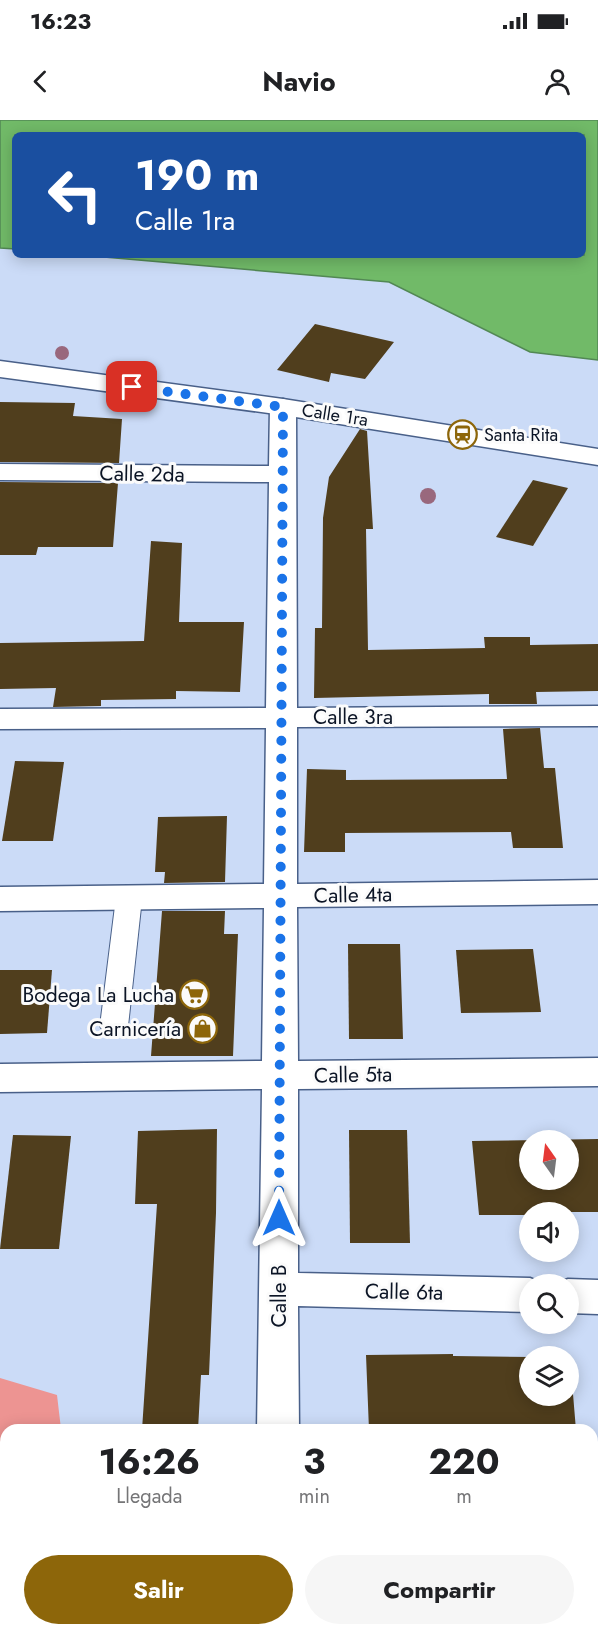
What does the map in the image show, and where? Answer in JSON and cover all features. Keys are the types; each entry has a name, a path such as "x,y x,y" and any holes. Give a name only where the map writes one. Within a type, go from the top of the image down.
{"street":[{"name":"Calle 1ra","path":"0,369 283,407 598,457"},
{"name":"Calle B","path":"278,1424 283,407"},
{"name":"Calle 2da","path":"0,472 283,474"},
{"name":"Calle 3ra","path":"0,719 598,717"},
{"name":"Calle 4ta","path":"0,899 598,892"},
{"name":"Calle 5ta","path":"0,1078 598,1072"},
{"name":"Calle 6ta","path":"279,1289 519,1295"},
{"path":"579,1296 598,1297"}],"lane":[{"path":"114,1026 129,898"}],"shaded area":[{"path":"0,120 598,120 598,360 530,352 389,282 115,258 586,258 586,132 12,132 12,249 0,248"},
{"path":"0,1378 57,1395 60,1424 0,1424"}],"building":[{"path":"315,324 394,342 365,379 331,373 329,382 277,370"},
{"path":"0,402 75,403 73,416 122,419 119,463 0,462"},
{"path":"360,429 367,431 373,529 366,529 368,650 485,648 484,637 530,637 530,645 598,644 598,691 536,692 537,704 489,704 489,694 314,698 315,628 322,628 323,518 329,477"},
{"path":"533,480 568,488 533,546 496,537"},
{"path":"0,482 118,483 113,547 38,547 36,555 0,555"},
{"path":"151,541 182,543 179,622 244,622 240,692 176,691 176,699 101,700 101,706 53,707 56,688 0,689 0,643 144,641"},
{"path":"540,728 544,768 555,768 563,848 513,848 511,832 345,833 345,852 304,852 307,769 346,770 346,780 507,779 503,729"},
{"path":"15,761 64,762 53,841 2,841"},
{"path":"227,816 225,882 164,883 165,872 155,872 158,817"},
{"name":"Bodega La Lucha","path":"162,911 225,911 224,934 238,934 233,1056 151,1056"},
{"path":"348,944 400,944 403,1039 349,1039"},
{"path":"533,949 541,1012 461,1013 456,950"},
{"path":"0,970 52,970 47,1033 0,1034"},
{"path":"217,1129 209,1375 201,1375 198,1424 142,1424 157,1204 135,1204 138,1131"},
{"path":"349,1130 407,1130 410,1243 350,1243"},
{"path":"13,1135 71,1136 59,1249 0,1249"},
{"path":"579,1139 598,1139 598,1212 579,1212 579,1202 519,1202 519,1215 479,1215 472,1141 519,1140 519,1190 579,1190"},
{"path":"453,1354 453,1356 519,1357 519,1406 574,1406 576,1424 369,1424 366,1355"}],"place":[{"name":"Santa Rita","path":"463,435"},
{"name":"Bodega La Lucha","path":"195,995"},
{"name":"Carnicería","path":"202,1029"}],"route":[{"path":"132,387 283,407 279,1218"}]}
